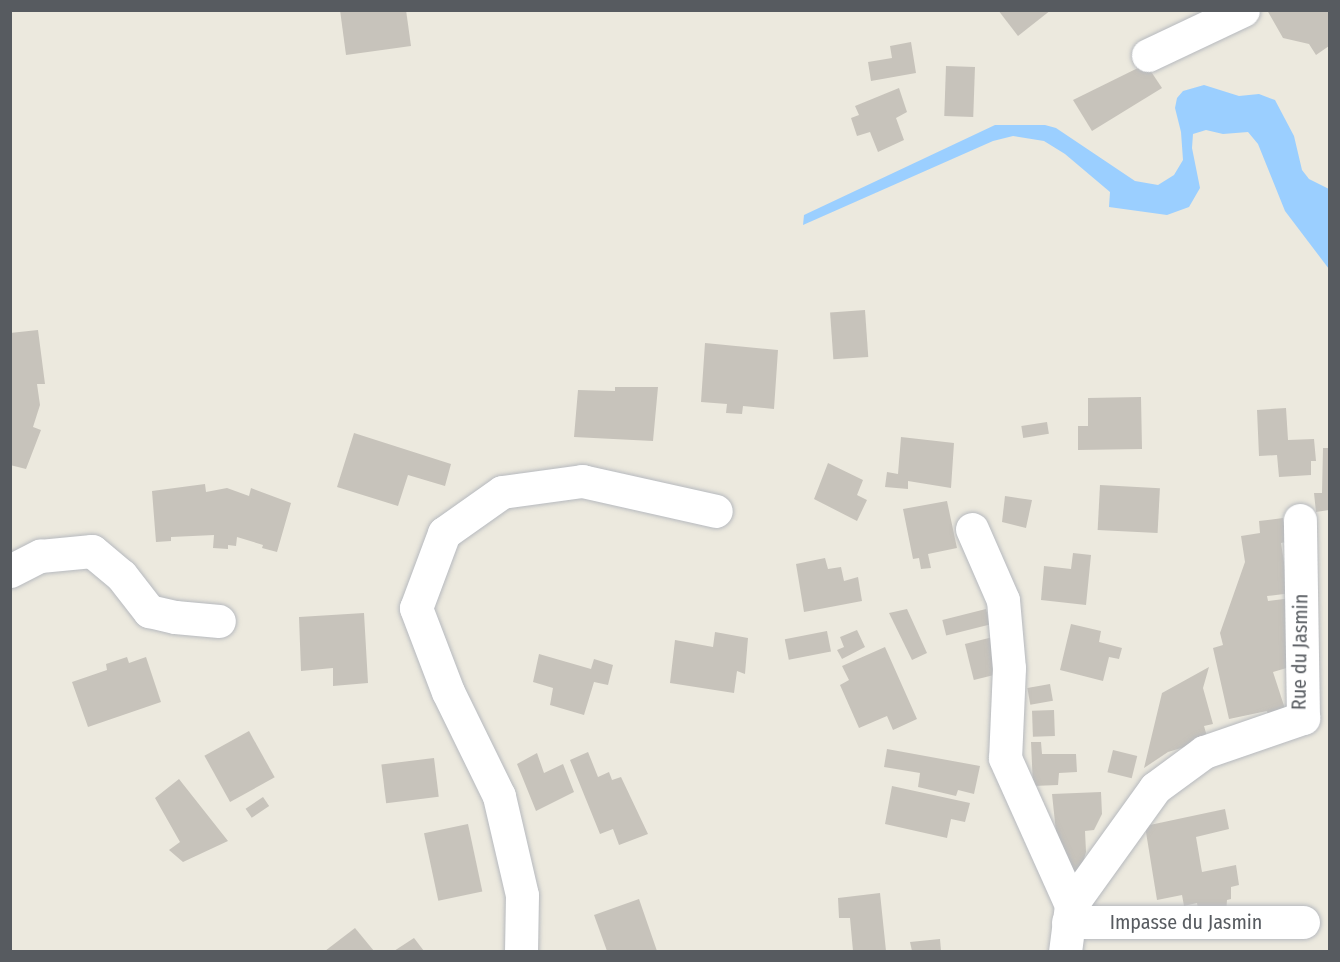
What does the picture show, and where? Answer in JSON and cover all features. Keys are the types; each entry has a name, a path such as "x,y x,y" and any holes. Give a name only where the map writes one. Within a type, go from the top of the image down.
{"street":[{"path":"1148,56 1243,10"},
{"path":"521,951 522,895 499,796 448,692 416,608 444,533 502,492 582,481 716,511"},
{"name":"Rue du Jasmin","path":"1068,926 1155,788 1204,752 1303,718 1300,520"},
{"path":"972,529 1003,600 1009,668 1005,758 1068,926"},
{"path":"10,571 40,556 92,551 121,575 149,611 175,617 219,621"},
{"name":"Impasse du Jasmin","path":"1068,926 1303,922"}],"water":[{"path":"1204,85 1239,96 1259,94 1275,100 1294,136 1302,170 1309,179 1329,189 1329,269 1285,211 1258,144 1248,132 1223,134 1206,130 1193,134 1192,148 1200,188 1189,207 1167,215 1109,207 1110,192 1065,154 1044,141 1013,136 993,141 803,225 804,215 995,125 1045,125 1056,128 1135,181 1158,185 1174,175 1183,160 1181,132 1175,108 1177,98 1183,91"}],"building":[{"path":"340,10 406,10 411,46 346,55"},
{"path":"998,10 1051,10 1018,36"},
{"path":"1267,10 1329,10 1329,46 1316,55 1309,44 1283,38"},
{"path":"911,42 916,73 871,81 868,62 892,58 890,46"},
{"path":"1146,64 1162,88 1092,131 1073,100"},
{"path":"946,66 975,67 973,117 944,116"},
{"path":"899,88 907,112 896,118 904,140 878,152 870,132 857,136 851,118 859,115 855,106"},
{"path":"865,310 868,357 833,359 830,312"},
{"path":"38,330 45,384 37,384 40,405 33,427 41,430 26,469 10,465 10,333"},
{"path":"705,343 778,350 774,409 743,406 742,414 726,413 727,404 701,402"},
{"path":"615,387 658,387 653,441 574,437 578,390 615,391"},
{"path":"1141,397 1142,449 1078,450 1078,426 1088,426 1088,398"},
{"path":"1286,408 1288,440 1314,439 1316,461 1311,461 1311,475 1279,477 1277,455 1259,456 1257,410"},
{"path":"1047,422 1049,434 1023,438 1021,426"},
{"path":"354,433 451,464 445,486 408,475 398,506 337,487"},
{"path":"901,437 954,443 951,488 908,481 908,489 885,487 887,472 898,474"},
{"path":"1323,448 1329,448 1329,510 1316,512 1314,493 1322,493"},
{"path":"828,463 863,480 857,495 867,500 857,521 814,499"},
{"path":"205,484 206,492 227,488 249,496 251,488 291,503 277,552 237,537 236,546 228,545 228,549 213,548 214,535 171,537 171,541 156,542 152,491"},
{"path":"1100,485 1160,488 1158,533 1098,530"},
{"path":"1005,496 1032,500 1026,528 1002,522"},
{"path":"947,501 957,548 928,554 931,568 921,569 919,558 913,559 903,509"},
{"path":"1283,518 1286,542 1281,543 1287,582 1292,593 1267,596 1268,601 1292,598 1300,664 1273,672 1287,715 1269,719 1267,711 1229,719 1213,648 1223,645 1220,633 1245,562 1241,536 1260,533 1259,521"},
{"path":"1073,553 1091,555 1086,605 1041,600 1044,566 1071,569"},
{"path":"825,558 828,569 841,567 844,581 858,577 862,601 804,612 796,564"},
{"path":"907,609 927,653 912,660 889,613"},
{"path":"986,609 990,625 946,635 942,620"},
{"path":"364,613 368,683 333,686 333,668 301,671 299,617"},
{"path":"1071,624 1101,631 1099,642 1122,648 1119,659 1109,657 1103,681 1060,670"},
{"path":"857,630 865,647 842,659 837,650 844,647 840,637"},
{"path":"827,631 831,652 789,660 785,639"},
{"path":"715,632 748,638 745,674 737,671 734,693 670,683 675,640 713,647"},
{"path":"993,637 1002,673 974,680 965,644"},
{"path":"885,647 917,719 893,730 887,716 859,728 840,685 849,680 842,666"},
{"path":"539,654 591,669 594,659 613,665 608,685 594,682 584,715 550,705 553,688 533,682"},
{"path":"127,657 129,663 146,657 161,702 88,727 72,682 107,670 106,664"},
{"path":"1209,667 1203,688 1213,724 1204,726 1208,740 1168,752 1144,768 1162,693"},
{"path":"1050,684 1053,701 1030,705 1027,688"},
{"path":"1054,710 1055,736 1033,737 1032,711"},
{"path":"249,731 275,777 230,802 204,756"},
{"path":"1031,742 1041,742 1042,754 1076,754 1077,772 1059,773 1058,785 1033,786"},
{"path":"887,749 980,766 974,794 958,790 956,796 918,787 920,773 884,767"},
{"path":"1113,750 1137,756 1132,778 1107,772"},
{"path":"588,752 598,777 609,772 612,780 621,777 648,834 619,845 613,829 600,834 570,760"},
{"path":"537,753 544,773 563,764 574,792 536,811 517,764"},
{"path":"434,758 439,797 386,803 381,764"},
{"path":"179,779 228,841 183,862 169,850 180,842 155,798"},
{"path":"892,786 970,803 965,822 951,819 947,838 885,824"},
{"path":"1101,792 1102,814 1094,830 1085,831 1086,852 1080,873 1067,874 1058,851 1052,794"},
{"path":"263,797 269,806 252,818 246,809"},
{"path":"1225,809 1229,829 1196,837 1202,872 1236,865 1239,885 1231,887 1231,899 1227,900 1226,913 1200,919 1197,903 1184,906 1182,895 1157,900 1145,826"},
{"path":"468,824 482,891 438,901 424,833"},
{"path":"880,893 886,951 853,951 850,918 839,918 838,898"},
{"path":"639,899 657,951 607,951 594,915"},
{"path":"355,928 374,951 325,951"},
{"path":"414,938 424,951 394,951"},
{"path":"940,939 941,951 912,951 910,942"}]}
